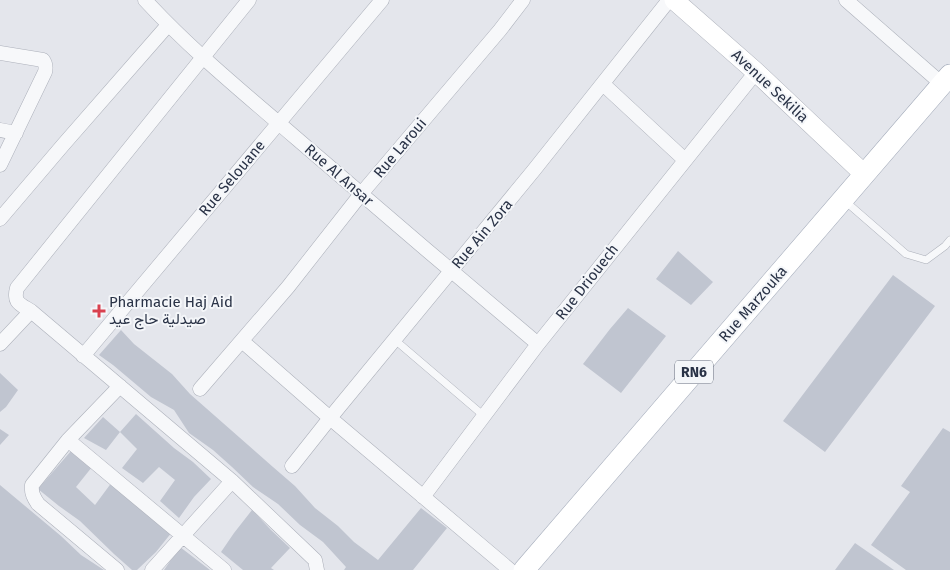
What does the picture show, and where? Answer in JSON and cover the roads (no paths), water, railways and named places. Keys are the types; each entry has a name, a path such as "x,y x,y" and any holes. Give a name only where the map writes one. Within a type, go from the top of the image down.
{"main road":[{"name":"Avenue Sekilia","path":"674,0 756,72 864,174"},
{"name":"RN6","path":"864,174 946,79"},
{"name":"Rue Marzouka","path":"524,570 864,174"}],"street":[{"name":"Rue Al Ansar","path":"145,0 168,25 278,123 538,344"},
{"path":"249,0 17,288 16,298 18,303 30,311 232,481 316,565"},
{"name":"Rue Selouane","path":"83,356 382,0"},
{"name":"Rue Laroui","path":"200,389 288,287 361,194 500,30 522,0"},
{"name":"Rue Ain Zora","path":"292,466 534,170 669,0"},
{"path":"846,0 946,79"},
{"path":"0,219 168,25"},
{"path":"0,54 43,60 45,63 45,72 0,165"},
{"name":"Rue Driouech","path":"423,497 538,344 756,72"},
{"path":"603,84 686,160"},
{"path":"0,130 16,132"},
{"path":"0,344 30,311"},
{"path":"242,341 510,570"},
{"path":"118,570 38,504 31,490 32,485 68,440 120,386"},
{"path":"68,440 224,570"},
{"path":"152,570 232,481"}],"lane":[{"path":"843,199 906,254 926,260 950,240"},
{"path":"395,340 484,416"}],"place":[{"name":"Pharmacie Haj Aid صيدلية حاج عيد","path":"99,311"}]}
